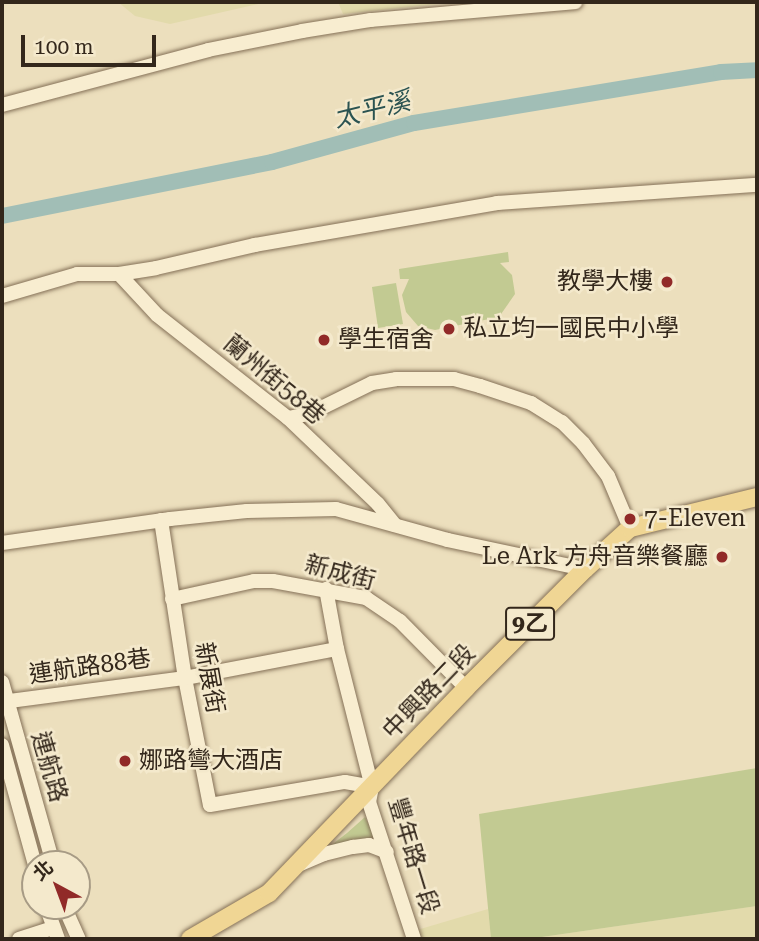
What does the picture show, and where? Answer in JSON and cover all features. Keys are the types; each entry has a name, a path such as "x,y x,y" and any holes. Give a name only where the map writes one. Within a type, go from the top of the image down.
{"main road":[{"name":"中興路二段","path":"190,939 269,893 466,688 630,528 757,497"}],"street":[{"path":"2,105 208,50 302,31 370,19 575,2"},
{"path":"2,296 77,274 119,274 255,245 497,203 757,186"},
{"name":"蘭州街58巷","path":"119,274 157,315 288,418 378,504 395,525"},
{"path":"288,418 309,414 372,383 396,379 454,379 480,386 531,403 562,422 583,443 608,476 630,528"},
{"path":"2,543 161,520 247,511 324,509 495,551 555,560 585,569"},
{"name":"新展街","path":"161,520 185,678 210,805 333,783 372,786"},
{"name":"新成街","path":"172,599 254,581 288,582 366,598 400,621 466,688"},
{"name":"豐年路一段","path":"326,589 337,649 372,786 369,802 414,939"},
{"name":"連航路88巷","path":"4,701 185,678 337,649"},
{"name":"連航路","path":"2,681 4,701 49,850"},
{"name":"連航路","path":"2,745 31,850"},
{"path":"25,827 41,824"},
{"path":"297,866 324,854 353,847 369,845 387,852"},
{"path":"70,920 79,939"},
{"path":"19,939 55,933"}],"shaded area":[{"path":"118,2 267,2 170,24 135,16"},
{"path":"338,2 457,2 343,14"},
{"path":"757,906 757,939 528,939"},
{"path":"488,909 491,939 419,939 417,930"}],"green space":[{"path":"508,252 509,262 500,263 512,275 515,294 499,317 435,330 418,326 406,312 402,295 409,279 400,279 399,269"},
{"path":"396,283 403,324 378,328 372,287"},
{"path":"757,768 757,906 528,939 491,939 479,814"},
{"path":"365,817 378,842 329,847 347,833"}],"waterway":[{"name":"太平溪","path":"2,216 272,162 414,123 721,72 757,70"}],"place":[{"name":"教學大樓","path":"667,282"},
{"name":"私立均一國民中小學","path":"449,329"},
{"name":"學生宿舍","path":"324,340"},
{"name":"7-Eleven","path":"630,519"},
{"name":"Le Ark 方舟音樂餐廳","path":"722,557"},
{"name":"娜路彎大酒店","path":"125,761"}]}
